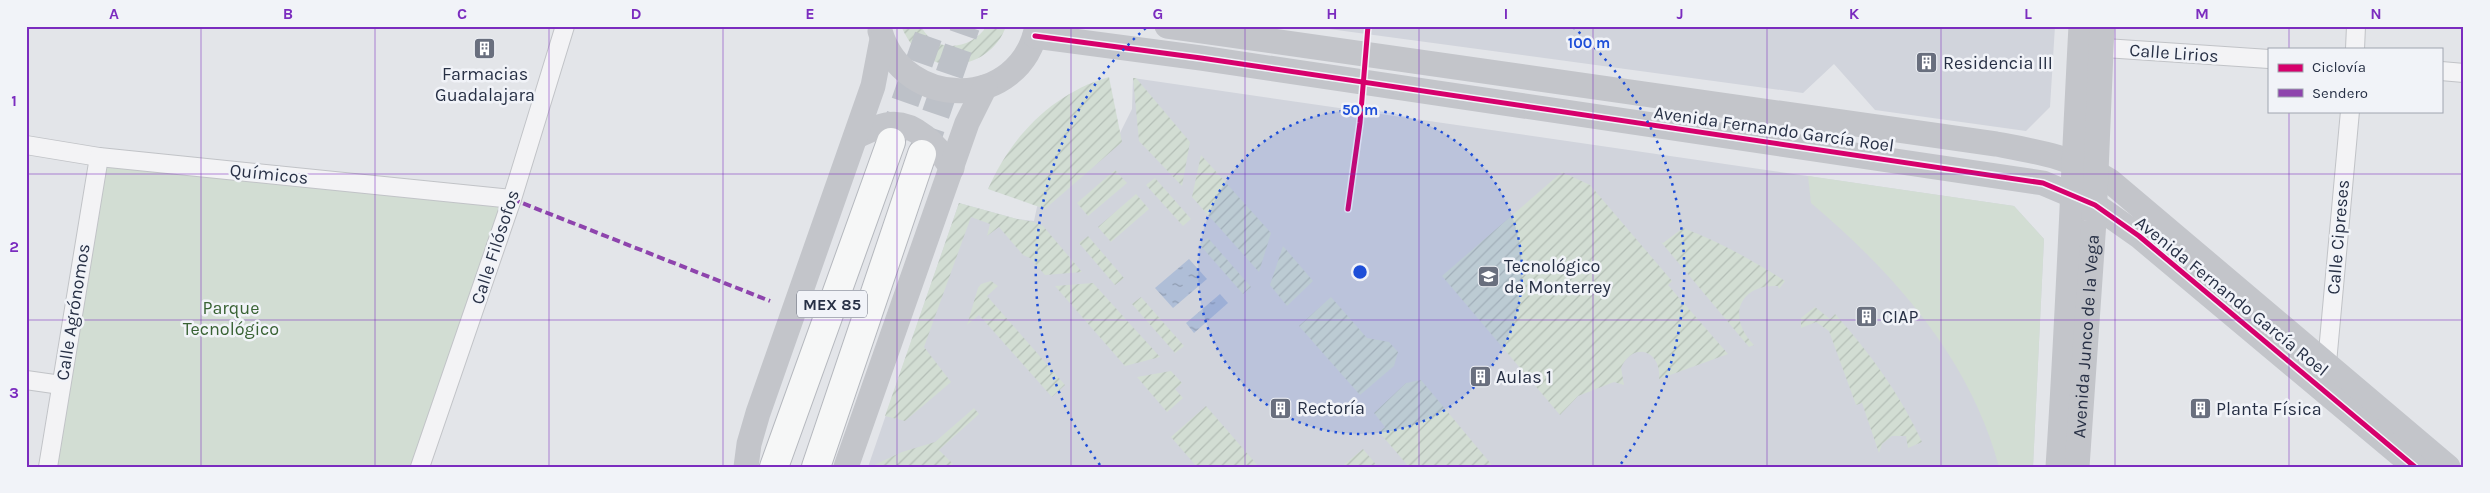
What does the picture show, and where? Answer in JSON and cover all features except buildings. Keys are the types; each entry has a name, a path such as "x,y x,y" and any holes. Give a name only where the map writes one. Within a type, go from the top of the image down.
{"highway":[{"name":"MEX 85","path":"774,467 891,142"},
{"name":"MEX 85","path":"816,467 922,154"}],"street":[{"name":"Calle Filósofos","path":"420,467 512,199 565,26"},
{"name":"Avenida Fernando García Roel","path":"1167,26 1996,144 2054,155 2084,166 2110,181 2448,467"},
{"path":"2355,48 2356,26"},
{"name":"Avenida Fernando García Roel","path":"1036,31 1201,58 2044,183 2095,205 2146,242 2415,467"},
{"path":"880,33 899,66 924,84 954,91 985,87 1011,72 1029,50 1036,31"},
{"path":"746,467 749,444 758,413 874,86 880,33"},
{"name":"Avenida Junco de la Vega","path":"2077,467 2095,205 2084,166 2091,37"},
{"name":"Calle Lirios","path":"2091,37 2268,59"},
{"path":"2442,71 2464,73"},
{"path":"846,467 968,123 985,87"},
{"name":"Calle Cipreses","path":"2327,363 2350,112"},
{"path":"856,136 887,125 910,128 932,143 952,168"},
{"name":"Químicos","path":"26,145 99,156 512,199"},
{"name":"Calle Agrónomos","path":"48,467 99,156"},
{"name":"Avenida Junco de la Vega","path":"2058,467 2069,286 2071,194 2084,166"},
{"path":"26,380 62,386"}],"shaded area":[{"path":"1307,26 2055,26 2050,107 2026,131 1875,110 1834,64 1803,93"},
{"name":"Tecnológico de Monterrey","path":"1133,78 2014,206 2044,239 2033,467 868,467 959,203 1017,219 1034,221 1037,207 1051,184 1101,141 1120,133 1132,109"}],"green space":[{"path":"901,26 921,26 935,42 953,46 972,40 987,26 1006,26 992,48 982,56 958,64 945,64 933,61 921,54 910,42"},
{"path":"1109,77 1122,142 1045,209 988,189 1009,151 1036,119 1052,105 1070,94 1089,84"},
{"path":"1133,78 1136,78 1190,142 1182,186 1139,141"},
{"path":"1201,155 1271,233 1259,272 1192,197"},
{"name":"Parque Tecnológico","path":"99,157 512,199 418,467 50,467"},
{"path":"1115,170 1127,183 1088,216 1077,203"},
{"path":"1562,172 1590,185 1672,281 1668,285 1728,354 1659,379 1659,369 1651,356 1646,352 1632,354 1626,359 1621,368 1624,385 1614,382 1578,396 1560,415 1442,276"},
{"path":"1808,176 2014,206 2044,239 2033,467 1999,467 1986,428 1969,390 1949,355 1926,321 1900,289 1842,230 1811,203"},
{"path":"1155,178 1191,219 1183,226 1146,185"},
{"path":"1136,194 1149,209 1111,242 1098,227"},
{"path":"959,203 1043,226 1082,272 1045,275 1030,258 1023,255 999,227 987,236 990,224 971,217 924,347 951,382 905,421 885,416"},
{"path":"1683,228 1710,239 1785,281 1779,289 1778,286 1764,287 1754,291 1746,297 1741,305 1739,314 1741,324 1746,335 1754,345 1749,347 1661,242 1663,243"},
{"path":"1088,236 1124,278 1115,285 1079,243"},
{"path":"1208,238 1251,287 1243,294 1200,245"},
{"path":"1283,246 1313,281 1287,306 1270,285"},
{"path":"991,281 998,286 987,296 1065,385 1052,397 979,315 967,325 978,288 981,284"},
{"path":"1093,283 1160,357 1125,366 1055,286"},
{"path":"1141,297 1184,346 1175,353 1132,304"},
{"path":"1331,297 1367,338 1389,342 1398,352 1394,366 1360,395 1299,326"},
{"path":"1815,307 1830,319 1835,314 1860,344 1894,391 1922,442 1908,448 1906,436 1892,436 1882,444 1879,453 1862,403 1856,405 1829,331 1816,322 1801,328 1801,318"},
{"path":"1171,371 1182,383 1175,389 1183,398 1167,412 1137,377"},
{"path":"1421,380 1492,467 1409,467 1379,432 1385,427 1374,413 1406,383"},
{"path":"1206,406 1259,467 1197,467 1171,437"},
{"path":"974,408 979,414 939,450 953,464 950,467 870,467 902,452 935,442"},
{"path":"1363,449 1378,467 1341,467"}],"water":[{"path":"1189,259 1207,279 1173,308 1155,288"},
{"path":"1220,294 1228,303 1194,333 1186,323"}],"tunnel":[{"path":"891,142 932,26"},
{"path":"922,154 966,26"}],"marked path":[{"path":"512,199 770,301"}],"cycle path":[{"path":"1348,209 1360,123 1368,26"},
{"path":"1035,36 1201,58 2043,183 2095,205 2139,236 2415,467"}],"place":[{"name":"Farmacias Guadalajara","path":"485,49"},
{"name":"Residencia III","path":"1927,63"},
{"name":"Tecnológico de Monterrey","path":"1488,276"},
{"name":"CIAP","path":"1866,317"},
{"name":"Aulas 1","path":"1480,377"},
{"name":"Rectoría","path":"1281,408"},
{"name":"Planta Física","path":"2200,409"}]}
